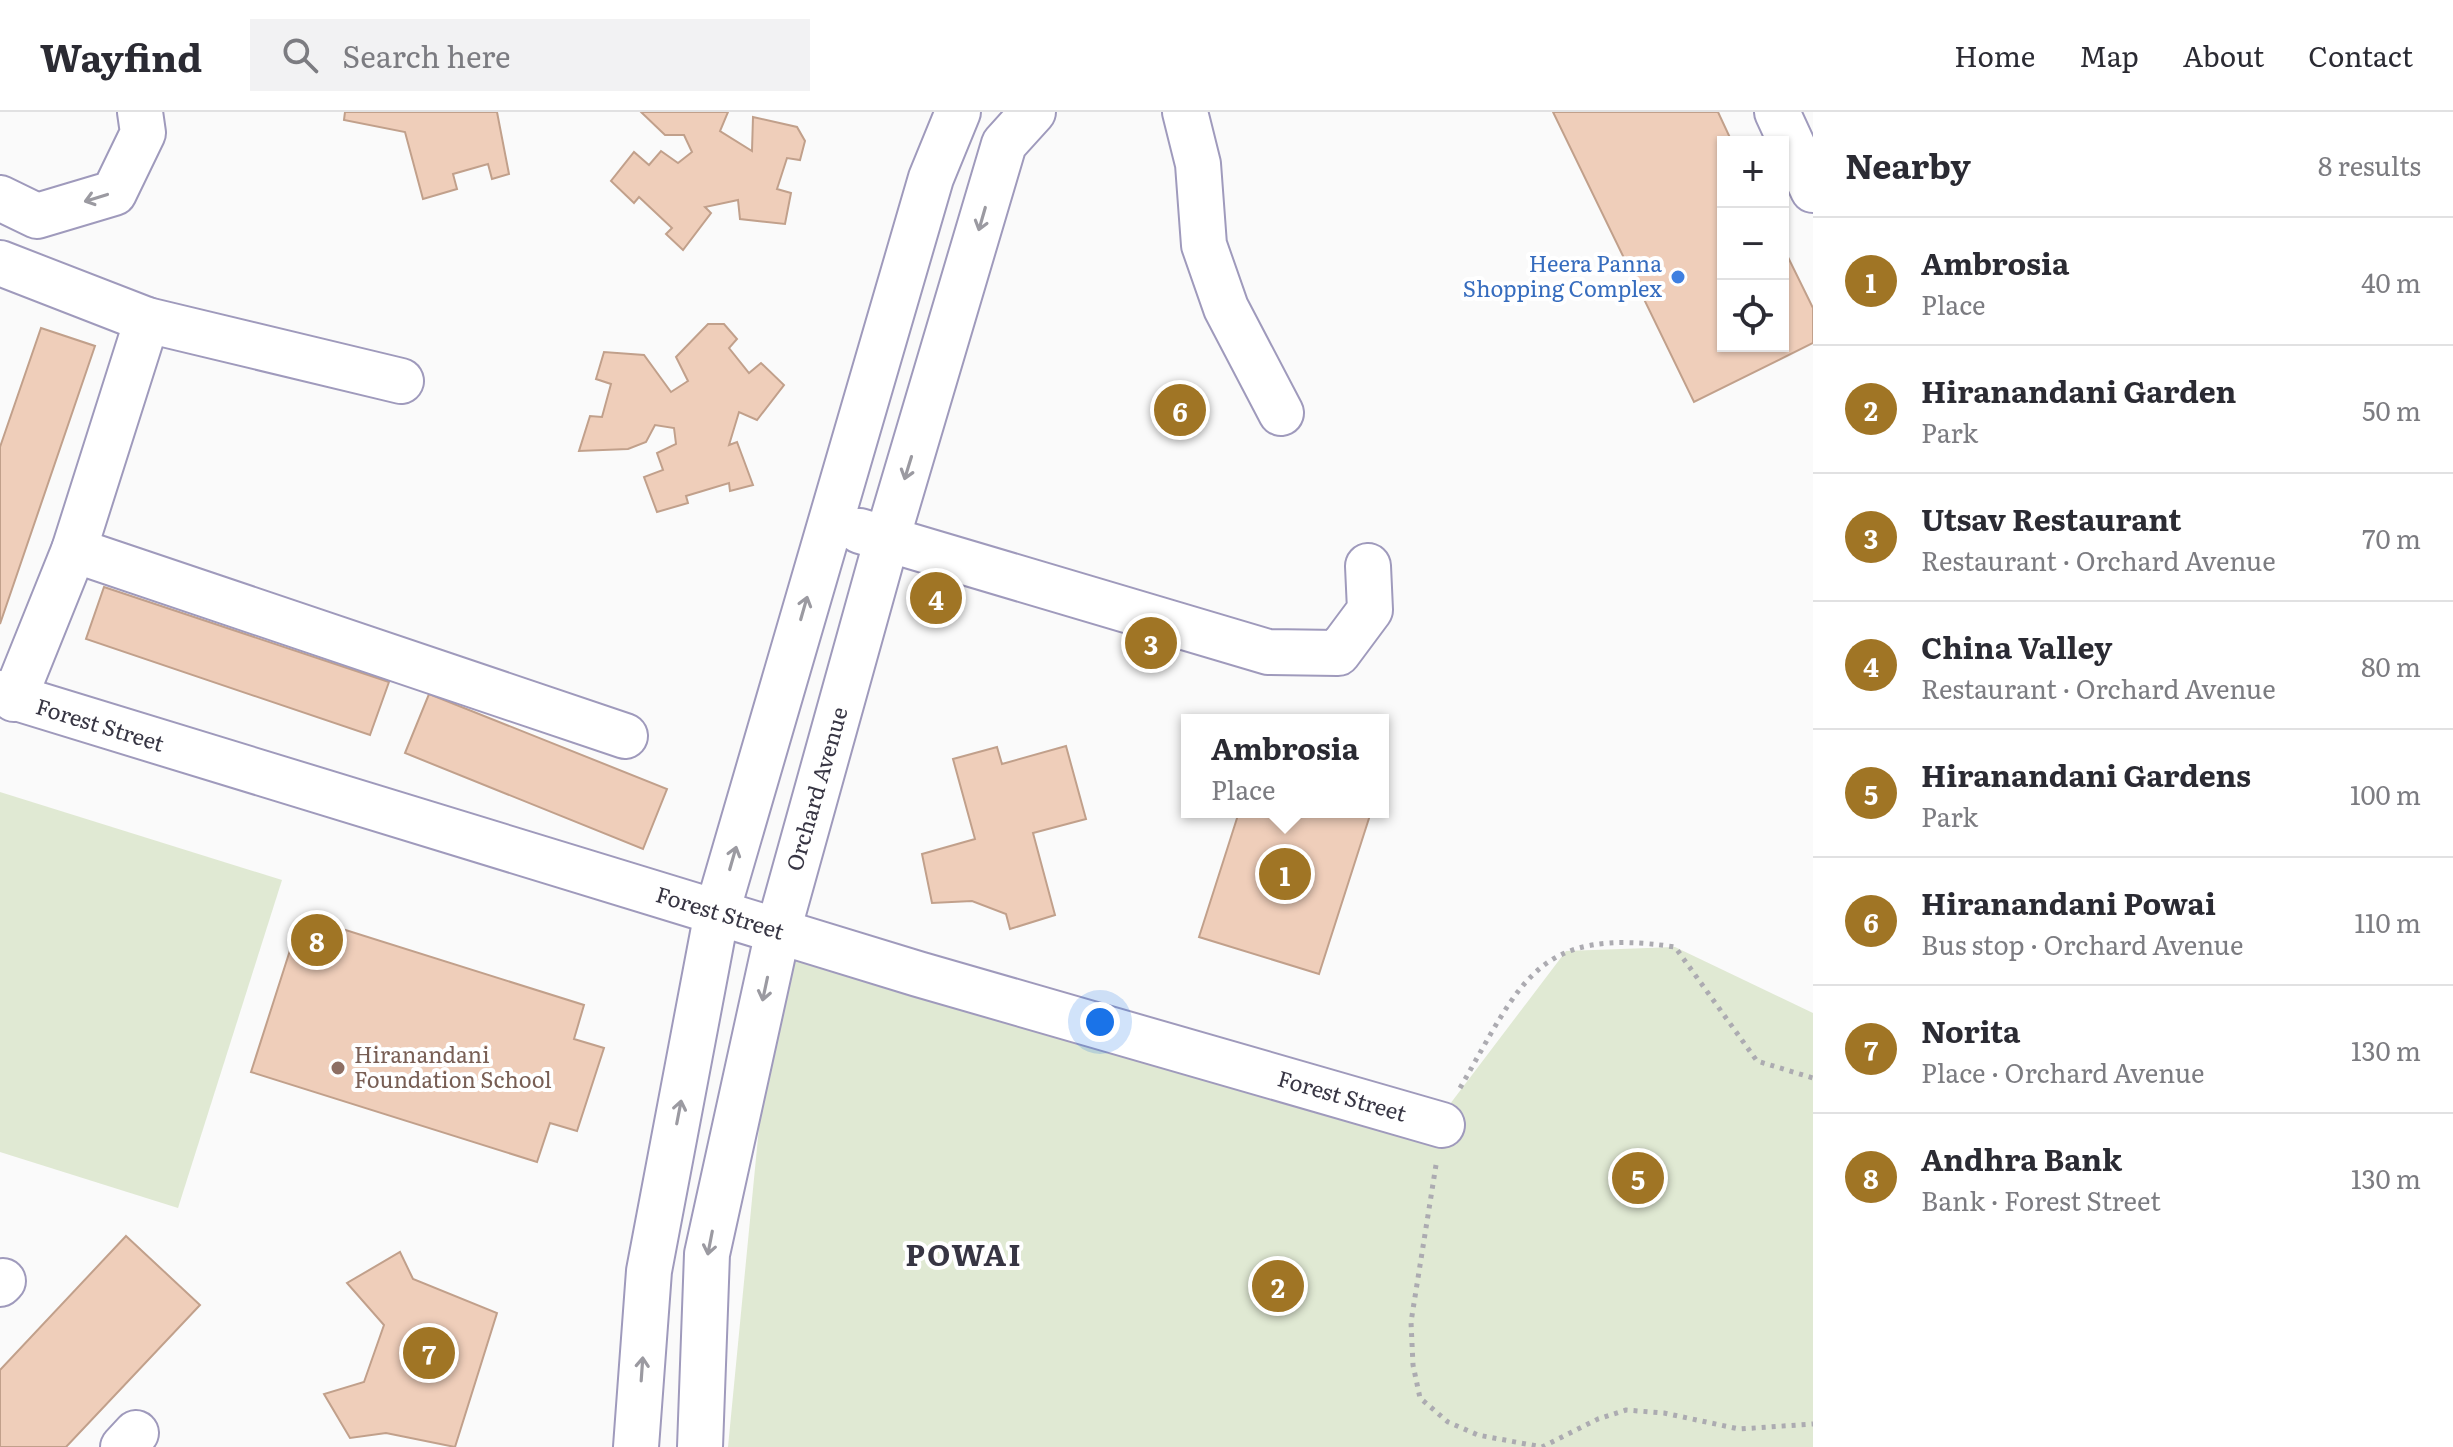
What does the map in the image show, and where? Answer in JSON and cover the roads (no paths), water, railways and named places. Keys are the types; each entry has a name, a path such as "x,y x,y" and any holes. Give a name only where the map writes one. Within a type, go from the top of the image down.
{"street":[{"path":"0,198 37,216 114,193 143,133 140,112"},
{"path":"636,1447 649,1271 717,912 931,178 959,112 1004,144 1033,112"},
{"path":"1185,112 1198,164 1204,245 1226,308 1281,413"},
{"path":"1777,112 1813,190"},
{"name":"Orchard Avenue","path":"700,1447 707,1254 778,931 887,539 1004,144"},
{"path":"2,275 147,320 401,381"},
{"path":"7,696 74,550 147,320"},
{"path":"829,523 1268,652 1338,653 1370,610 1368,566"},
{"path":"74,550 625,736"},
{"name":"Forest Street","path":"7,696 778,931 1442,1125"}],"place":[{"name":"Heera Panna Shopping Complex","path":"1678,277"},
{"name":"Hiranandani Powai","path":"1180,410"},
{"name":"China Valley","path":"936,598"},
{"name":"Utsav Restaurant","path":"1151,643"},
{"name":"Ambrosia","path":"1285,874"},
{"name":"Andhra Bank","path":"317,940"},
{"name":"Hiranandani Foundation School","path":"338,1068"},
{"name":"Hiranandani Gardens","path":"1638,1178"},
{"name":"Hiranandani Garden","path":"1278,1286"},
{"name":"Norita","path":"429,1353"}],"district":[{"name":"POWAI","path":"964,1256"}]}
